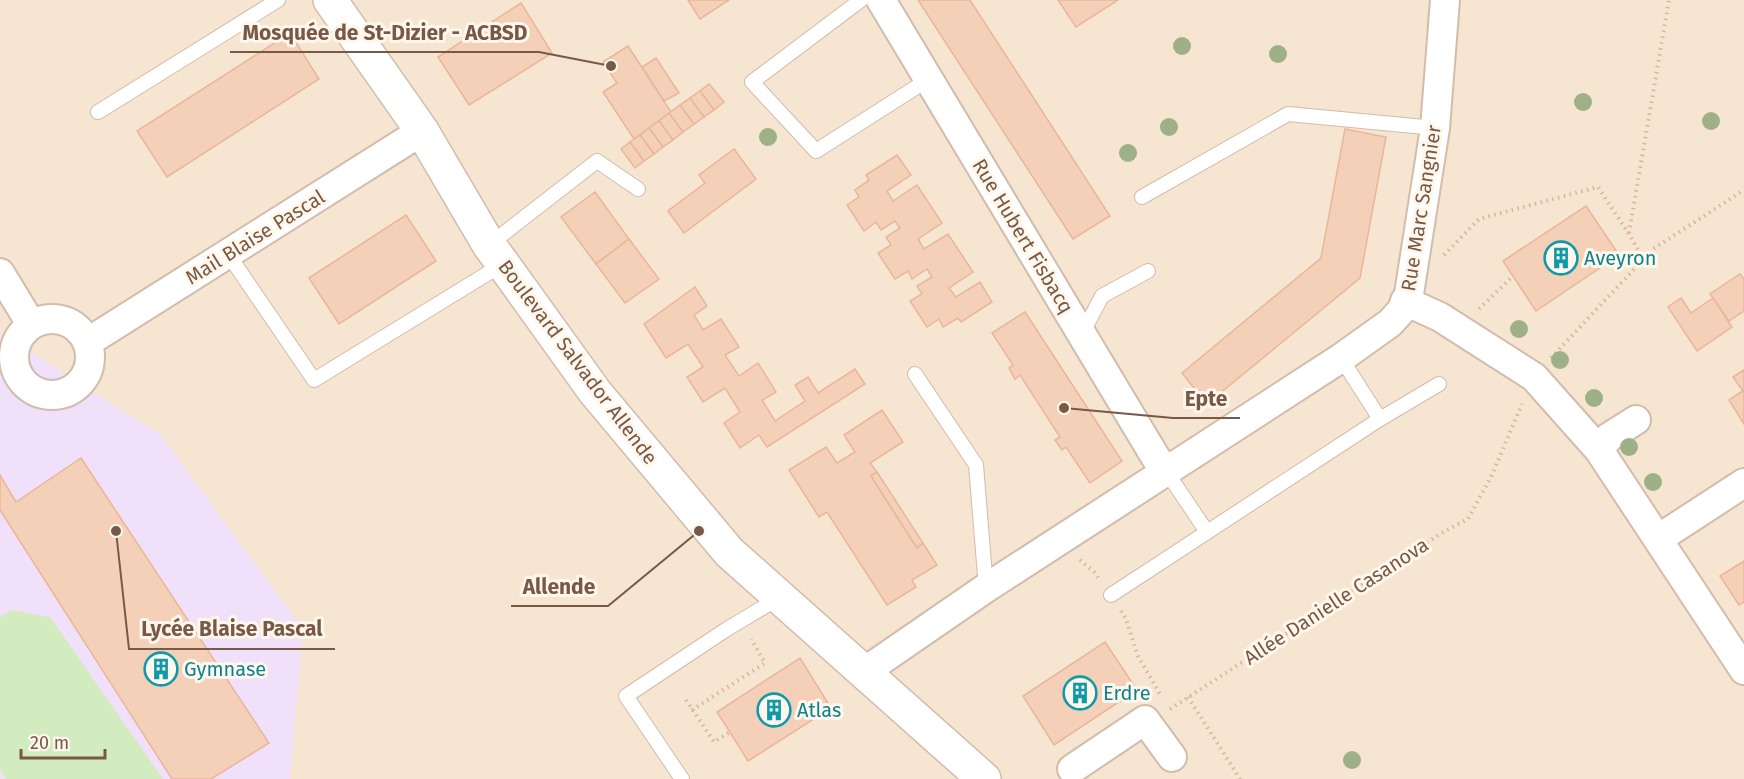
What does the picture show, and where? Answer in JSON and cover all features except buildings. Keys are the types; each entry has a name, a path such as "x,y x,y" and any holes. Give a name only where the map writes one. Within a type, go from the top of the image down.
{"street":[{"name":"Boulevard Salvador Allende","path":"330,0 422,131 496,255 603,401 729,552 984,779"},
{"name":"Rue Hubert Fisbacq","path":"881,0 1166,471"},
{"name":"Rue Marc Sangnier","path":"864,672 986,588 1341,358 1390,323 1401,311 1409,294 1435,128 1445,0"},
{"name":"Mail Blaise Pascal","path":"88,342 422,131"},
{"path":"0,273 31,324"},
{"path":"1405,301 1440,317 1534,377 1599,450 1744,670"},
{"path":"52,318 74,324 88,342 91,362 82,381 64,393 42,394 23,383 14,362 17,340 31,324 52,318"},
{"path":"1599,450 1609,437 1636,420"},
{"path":"1658,539 1744,483"},
{"path":"1072,769 1157,715 1172,757"}],"lane":[{"path":"98,112 278,0"},
{"path":"861,0 752,82 816,151 928,80"},
{"path":"1142,197 1288,114 1435,128"},
{"path":"228,254 314,380 496,255 597,161 638,189"},
{"path":"1082,334 1102,296 1148,272"},
{"path":"1341,358 1380,419"},
{"path":"915,374 976,465 986,588"},
{"path":"1111,595 1380,419 1438,384"},
{"path":"1166,471 1207,532"},
{"path":"682,779 627,696 779,598"}],"path":[{"path":"1629,234 1669,0"},
{"path":"1414,266 1431,267 1479,219 1598,187 1643,258"},
{"name":"Allée Danielle Casanova","path":"1157,715 1415,549 1468,519 1491,477 1534,377 1653,249 1744,190"},
{"path":"1459,329 1513,276"},
{"path":"1058,542 1094,572 1126,619 1157,715"},
{"path":"692,710 765,663 741,621"},
{"path":"1188,697 1240,779"},
{"path":"686,700 714,742 730,732"}],"shaded area":[{"path":"0,0 1744,0 1744,779 0,779"},
{"path":"0,333 160,434 303,629 290,779 0,779"}],"green space":[{"path":"11,610 50,617 163,779 6,779 0,770 0,617"}],"place":[{"name":"Mosquée de St-Dizier - ACBSD","path":"611,66"},
{"name":"Aveyron","path":"1561,258"},
{"name":"Epte","path":"1064,408"},
{"name":"Lycée Blaise Pascal","path":"116,531"},
{"name":"Allende","path":"699,531"},
{"name":"Gymnase","path":"161,669"},
{"name":"Erdre","path":"1080,693"},
{"name":"Atlas","path":"774,710"}]}
